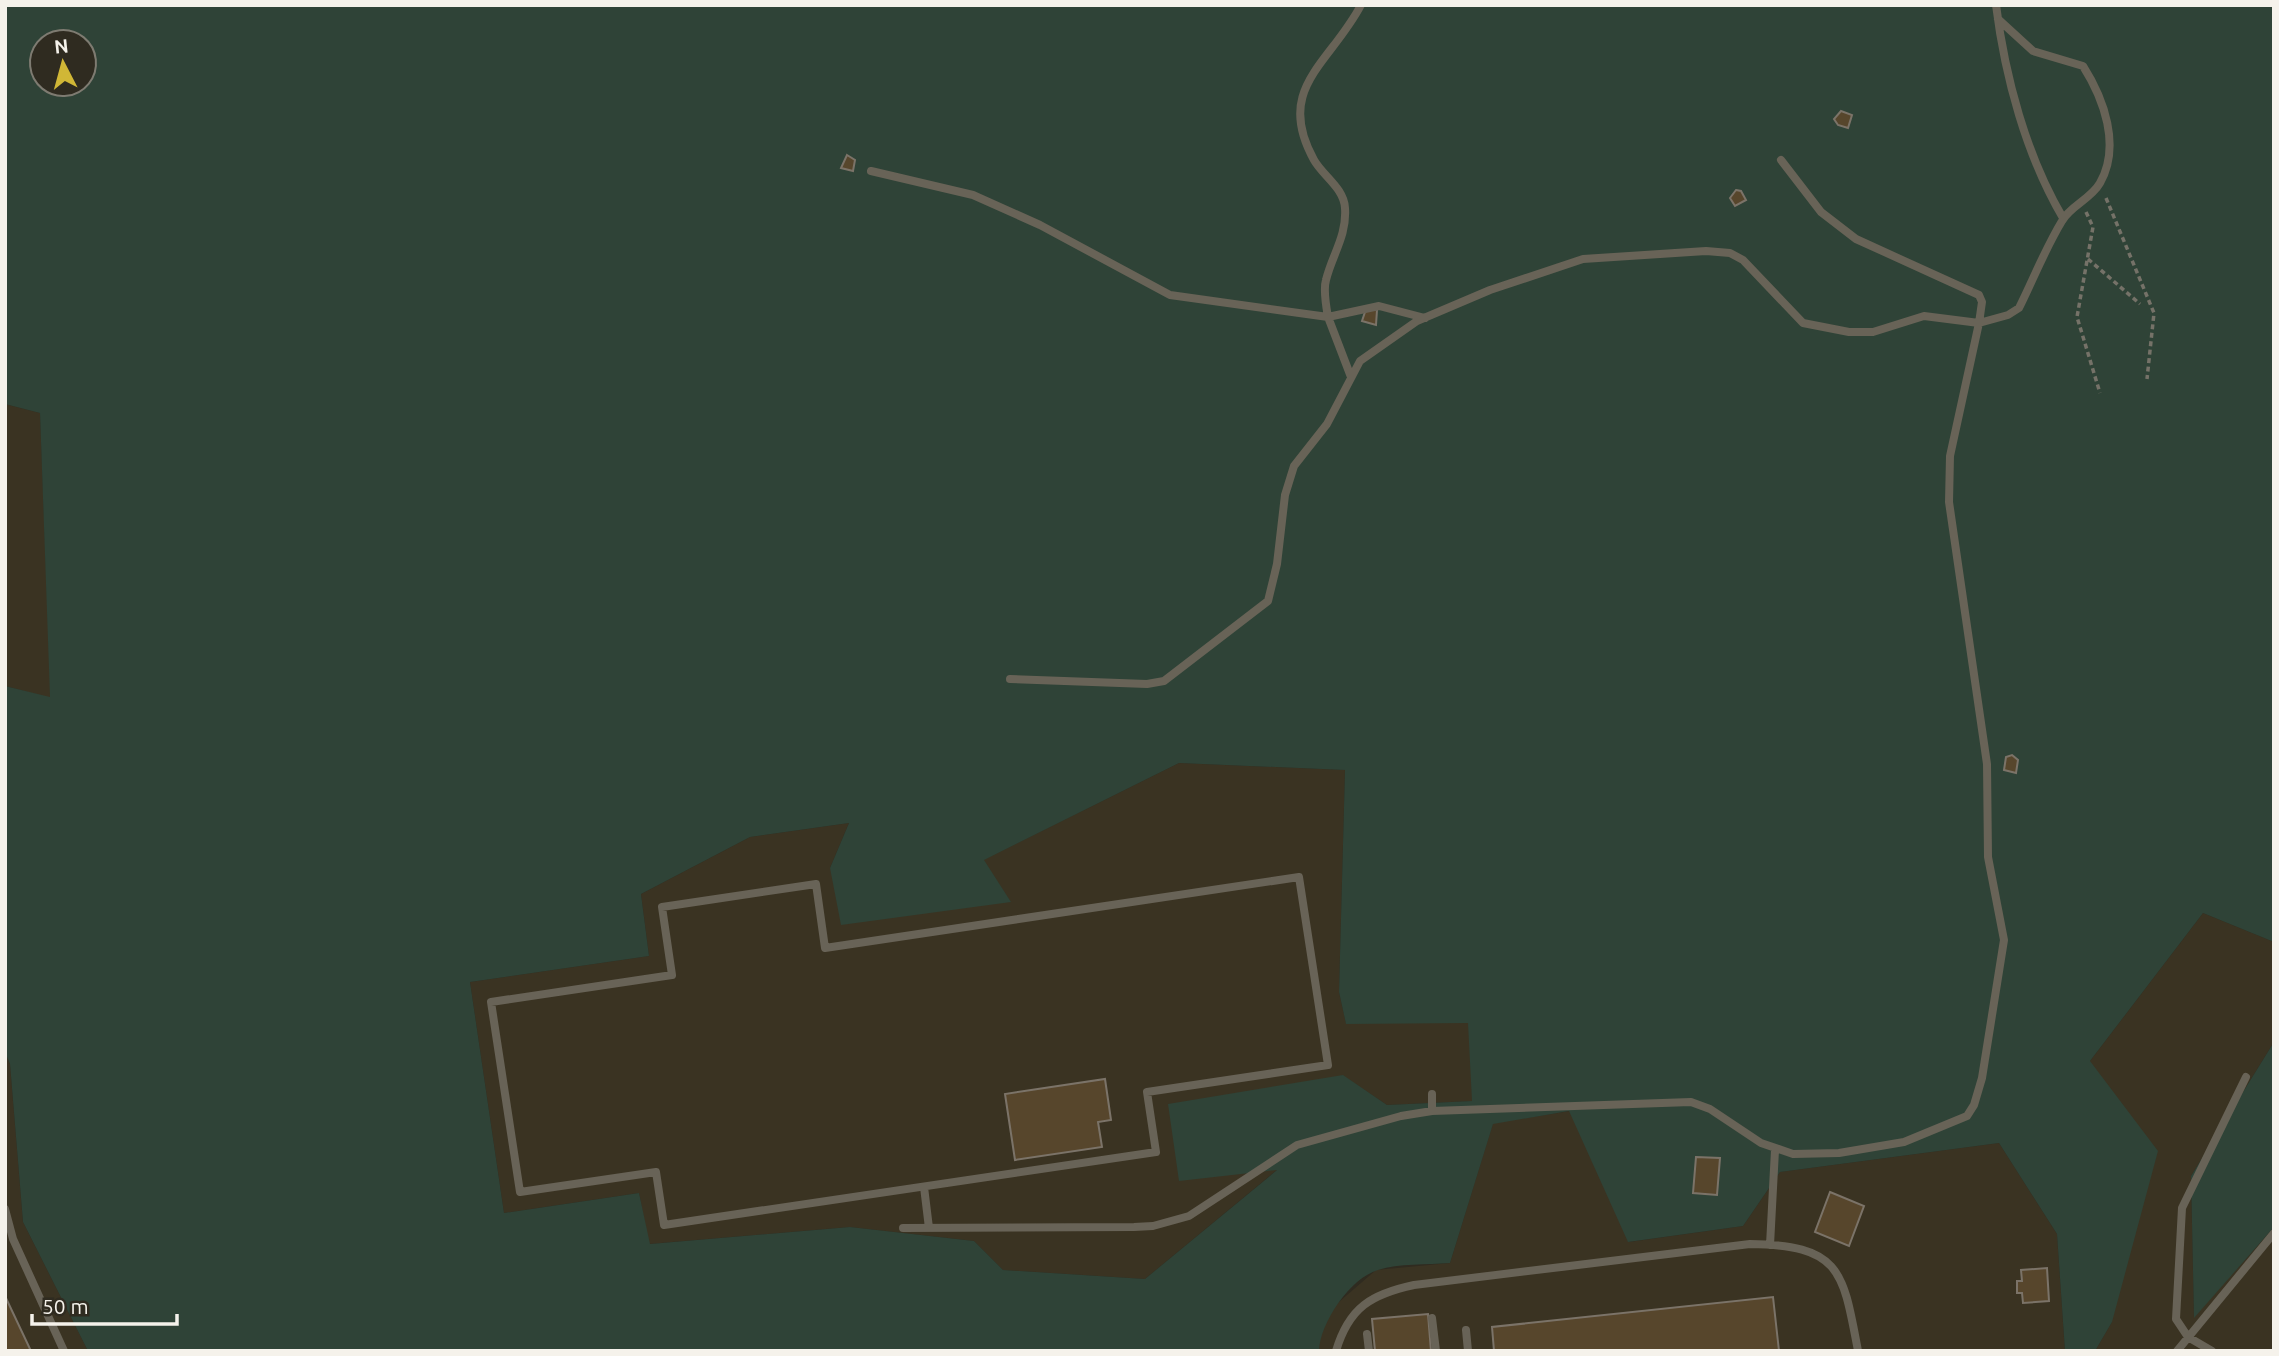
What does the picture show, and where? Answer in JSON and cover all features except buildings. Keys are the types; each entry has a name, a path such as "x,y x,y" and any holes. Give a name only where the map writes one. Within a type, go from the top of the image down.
{"lane":[{"path":"1351,377 1328,317 1325,281 1343,237 1346,207 1343,197 1319,168 1303,139 1298,107 1309,76 1350,25 1361,5"},
{"path":"1996,5 2013,91 2037,168 2063,218"},
{"path":"1010,679 1147,684 1164,681 1261,609 1273,586 1284,495 1294,466 1327,424 1360,361 1424,318 1489,290 1583,259 1706,251 1730,253 1744,260 1803,323 1849,332 1873,332 1924,316 1979,323 2008,315 2019,308 2063,218 2081,204 2100,183 2108,157 2108,128 2098,89 2083,66 2033,51 1998,19"},
{"path":"903,1228 1134,1227 1170,1222 1189,1216 1297,1145 1401,1116 1432,1111 1691,1102 1710,1109 1775,1150 1793,1154 1839,1153 1916,1138 1967,1116 1974,1105 1982,1078 2004,940 1988,857 1987,764 1949,502 1950,456 1982,302 1979,295 1856,239 1821,212 1781,160"},
{"path":"871,171 973,195 1040,225 1170,295 1328,317 1379,306 1424,318"},
{"path":"1300,877 1328,1065 1147,1092 1156,1152 924,1187 664,1226 656,1172 520,1192 491,1002 672,975 662,907 816,884 825,948 1300,877"},
{"path":"2212,1351 2188,1337 2175,1319 2182,1208 2246,1077"},
{"path":"1432,1094 1432,1111"},
{"path":"1770,1244 1775,1150"},
{"path":"924,1187 929,1228"},
{"path":"5,1209 13,1239 64,1351"},
{"path":"2177,1351 2274,1233"},
{"path":"1336,1351 1341,1334 1353,1314 1385,1291 1441,1282 1770,1244 1819,1255 1833,1266 1843,1282 1858,1351"},
{"path":"1432,1318 1436,1351"},
{"path":"1466,1330 1468,1351"},
{"path":"1367,1334 1369,1351"}],"path":[{"path":"2100,183 2154,313 2147,379"},
{"path":"2081,204 2093,227 2077,317 2100,393"},
{"path":"2088,259 2140,304"}],"shaded area":[{"path":"5,404 40,413 51,698 5,686"},
{"path":"1179,763 1345,770 1339,992 1346,1023 1469,1023 1473,1101 1387,1105 1342,1075 1278,1169 1145,1279 1003,1270 974,1241 850,1227 649,1244 639,1193 504,1213 470,982 649,956 641,894 750,837 849,823 830,868 1010,901 983,860"},
{"path":"2203,913 2274,942 2274,1042 2191,1176 2194,1317 2274,1227 2274,1351 2095,1351 2112,1322 2090,1061"},
{"path":"5,1052 10,1064 23,1222 88,1351 5,1351"},
{"path":"1570,1111 1629,1242 1743,1226 1780,1172 1999,1143 2057,1234 2065,1351 1319,1351 1319,1341 1332,1308 1376,1270 1450,1263 1493,1123"}],"green space":[{"path":"5,5 2274,5 2274,942 2203,913 2090,1061 2158,1151 2112,1322 2095,1351 2065,1351 2057,1234 1999,1143 1780,1172 1743,1226 1628,1242 1569,1111 1493,1124 1450,1263 1395,1266 1367,1275 1338,1303 1325,1328 1319,1351 88,1351 23,1222 10,1064 5,1052 5,686 50,697 40,413 5,404","holes":["1179,763 1345,770 1339,992 1346,1024 1468,1023 1472,1101 1387,1105 1343,1075 1168,1104 1179,1181 1277,1170 1145,1279 1003,1270 974,1241 850,1227 650,1244 639,1193 504,1213 470,982 649,956 641,894 750,837 849,823 830,868 841,925 1011,902 984,860"]},
{"path":"2274,1042 2274,1227 2194,1318 2191,1176"}]}
